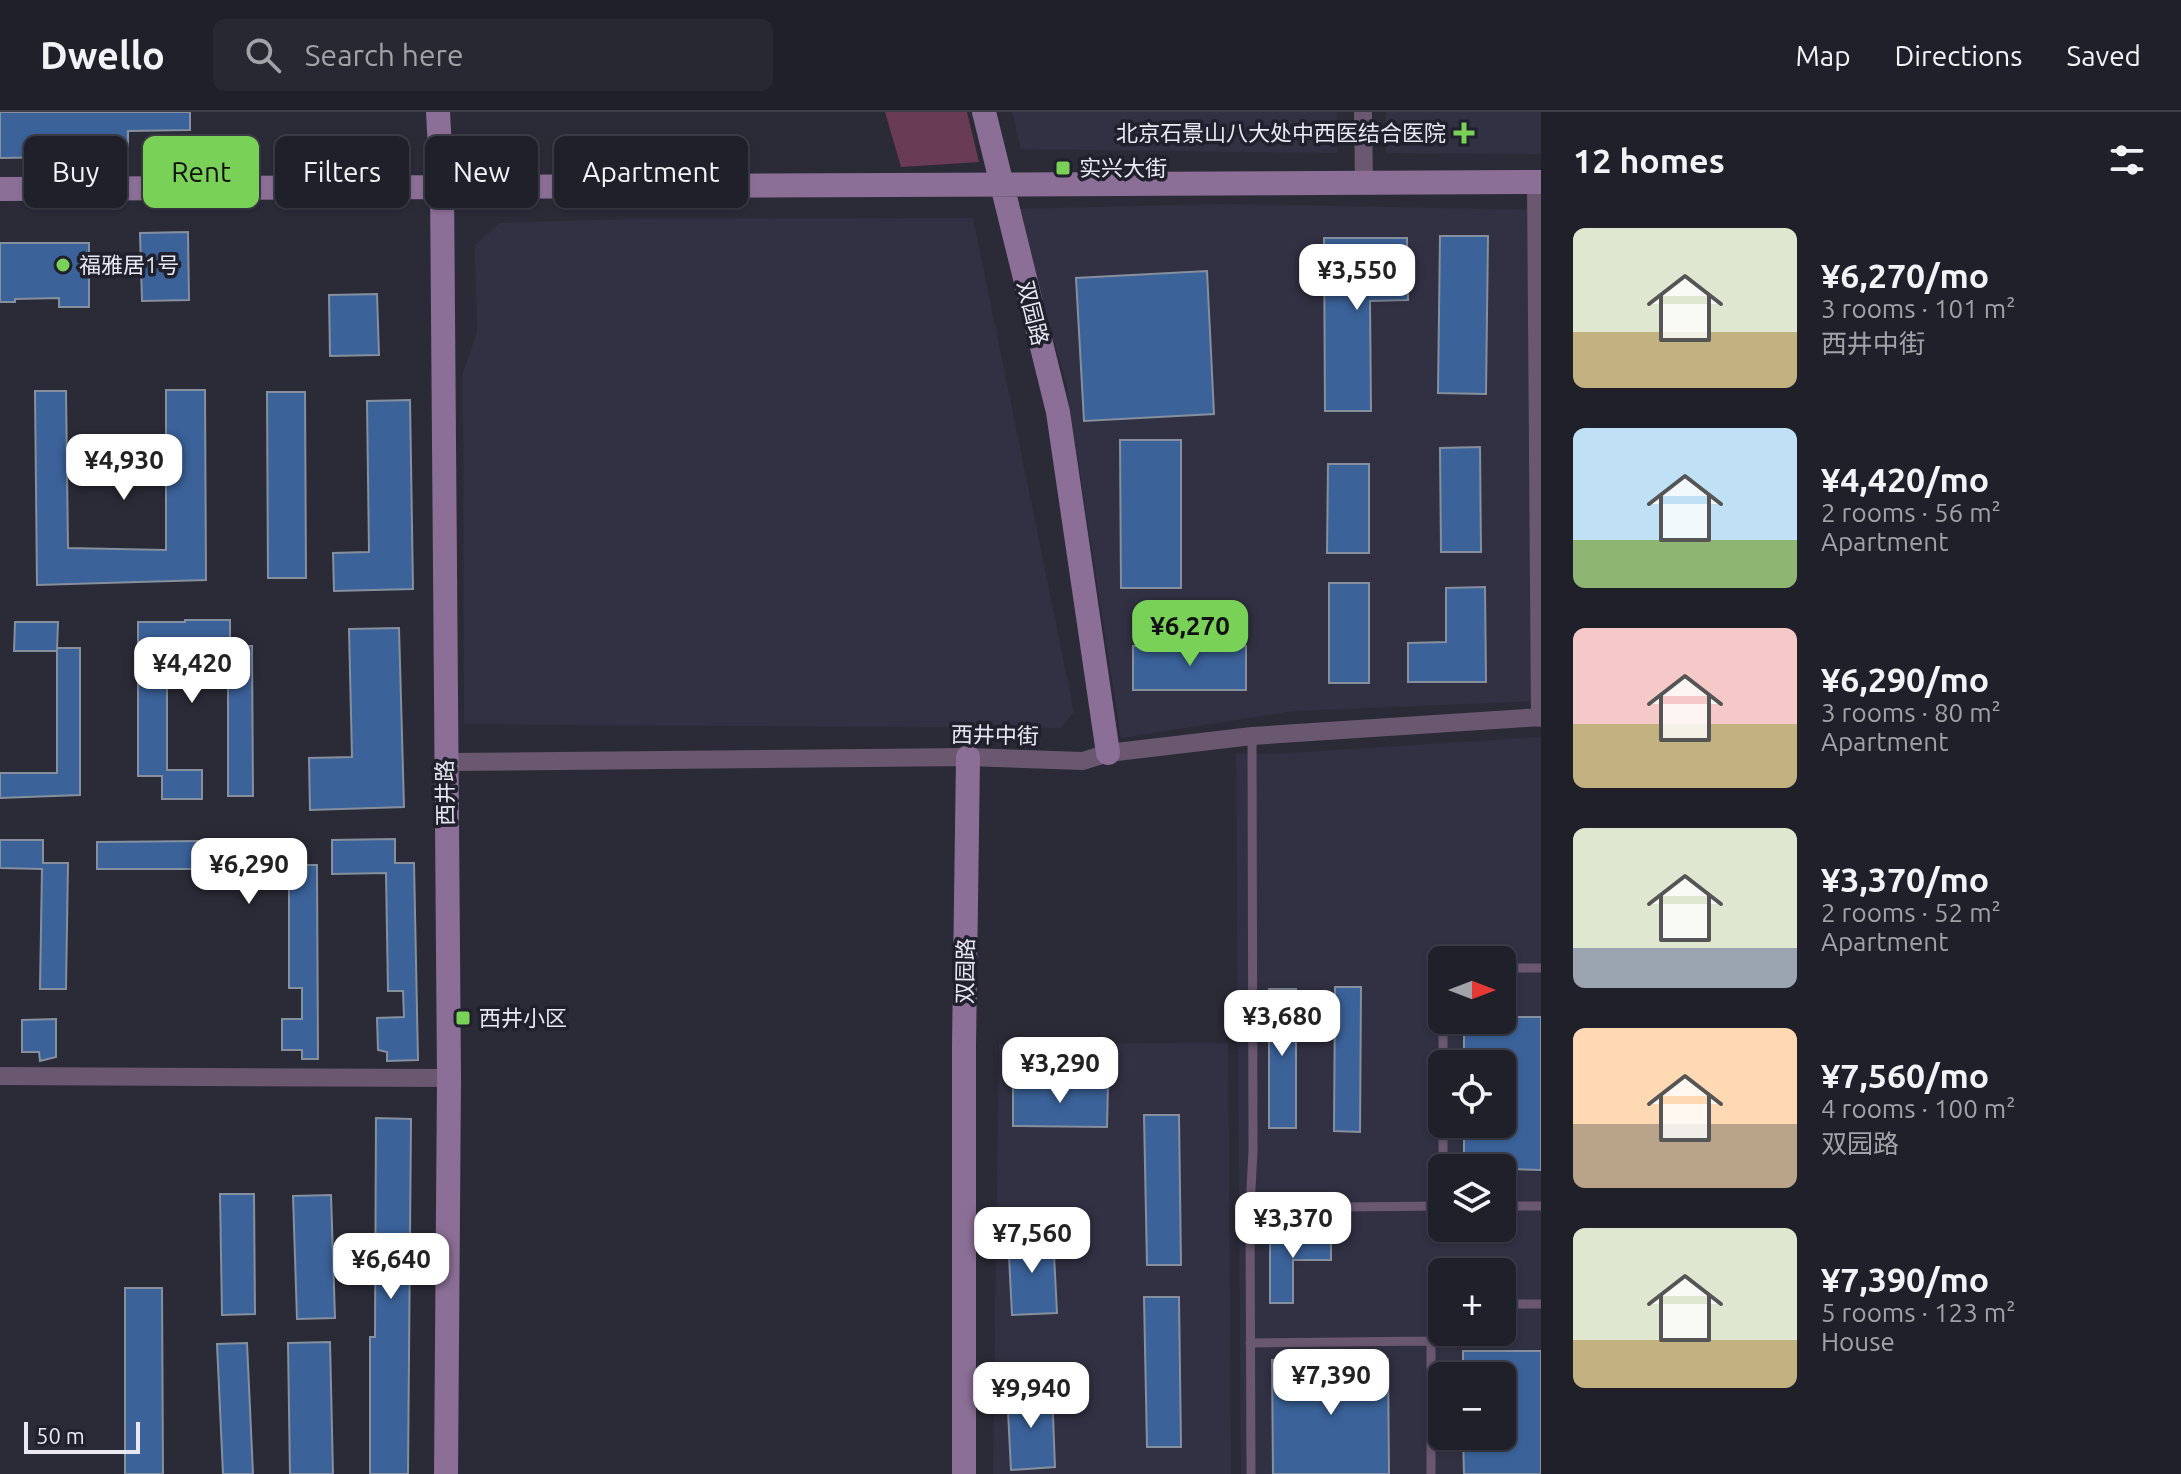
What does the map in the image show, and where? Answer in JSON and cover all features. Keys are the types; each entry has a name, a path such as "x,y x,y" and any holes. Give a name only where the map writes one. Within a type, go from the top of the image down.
{"street":[{"name":"西井路","path":"438,112 439,136"},
{"name":"双园路","path":"984,112 1058,412 1108,753"},
{"path":"1363,112 1364,184"},
{"path":"538,186 1539,182 1540,718"},
{"path":"0,189 425,186"},
{"name":"西井路","path":"442,208 449,1078 446,1474"},
{"name":"西井中街","path":"445,762 968,757 1083,761 1108,753 1252,736 1540,718"},
{"name":"双园路","path":"964,1474 968,757"},
{"path":"0,1076 449,1078"}],"lane":[{"path":"1251,1474 1252,736"},
{"path":"1516,968 1541,968"},
{"path":"1250,1208 1428,1206"},
{"path":"1516,1206 1541,1206"},
{"path":"1516,1304 1541,1304"},
{"path":"1250,1343 1428,1341"},
{"path":"1431,1346 1431,1474"}],"shaded area":[{"path":"885,112 967,112 979,162 901,167"},
{"path":"1012,112 1337,112 1337,153 1021,149"},
{"name":"北京石景山八大处中西医结合医院","path":"1386,112 1541,112 1541,154 1386,153"},
{"path":"1225,204 1541,210 1541,701 1294,711 1121,738 1066,382 1015,209"},
{"path":"973,218 1074,712 1061,728 464,724 463,373 477,332 475,245 500,223 637,219"},
{"path":"1541,737 1541,1474 1241,1474 1236,753 1275,754"},
{"path":"1228,1043 1231,1474 993,1474 999,1044"}],"building":[{"path":"0,112 190,112 190,130 128,131 128,156 127,136 24,136 24,158 0,158"},
{"path":"188,232 189,300 142,301 140,233"},
{"path":"1440,236 1488,236 1486,394 1438,393"},
{"path":"1324,238 1407,238 1408,300 1370,301 1371,411 1325,411"},
{"path":"0,243 89,243 89,307 59,307 59,298 0,302"},
{"path":"1207,271 1214,414 1084,421 1076,278"},
{"path":"377,294 379,355 330,356 329,295"},
{"path":"166,390 205,390 206,580 37,585 35,391 66,391 68,548 166,550"},
{"path":"267,392 305,392 306,578 268,578"},
{"path":"410,400 413,589 334,591 333,553 369,552 367,401"},
{"path":"1120,440 1181,440 1181,588 1121,588"},
{"path":"1480,447 1481,552 1441,552 1440,448"},
{"path":"1328,464 1369,464 1369,553 1327,553"},
{"path":"1329,583 1369,583 1369,683 1329,683"},
{"path":"1485,587 1486,682 1408,682 1408,643 1446,642 1446,588"},
{"path":"230,620 230,646 252,646 253,796 228,796 228,650 167,650 167,770 202,770 202,799 162,799 162,776 138,776 138,622"},
{"path":"15,622 58,622 57,651 14,651"},
{"path":"399,628 404,807 310,810 309,758 352,757 349,629"},
{"path":"1133,646 1246,646 1246,690 1133,690"},
{"path":"57,648 80,648 80,795 0,798 0,773 57,773"},
{"path":"395,839 395,863 414,863 418,1060 387,1061 387,1052 378,1050 377,1018 404,1017 403,991 388,991 386,873 332,874 332,840"},
{"path":"0,840 43,840 43,863 68,863 66,989 40,989 42,869 0,868"},
{"path":"295,840 295,865 317,865 318,1059 302,1059 302,1050 282,1050 282,1019 302,1019 302,988 289,988 289,869 97,869 97,842"},
{"path":"1335,987 1361,987 1360,1132 1334,1131"},
{"path":"1269,989 1296,989 1296,1128 1269,1128"},
{"path":"1516,1017 1541,1017 1541,1170 1516,1169 1516,1154 1464,1154 1464,1138 1516,1138 1516,1050 1464,1050 1464,1034 1516,1034"},
{"path":"56,1019 56,1057 40,1061 39,1052 22,1052 22,1020"},
{"path":"1013,1082 1108,1084 1107,1127 1013,1126"},
{"path":"1144,1115 1179,1115 1181,1265 1147,1265"},
{"path":"376,1118 411,1119 408,1474 370,1474 370,1337 375,1337"},
{"path":"220,1194 254,1194 255,1314 222,1315"},
{"path":"331,1195 335,1318 297,1319 293,1196"},
{"path":"1270,1234 1331,1234 1331,1260 1293,1260 1293,1303 1270,1303"},
{"path":"1053,1235 1057,1313 1012,1315 1008,1237"},
{"path":"125,1288 162,1288 163,1474 125,1474"},
{"path":"1144,1297 1179,1297 1181,1447 1147,1447"},
{"path":"330,1342 333,1474 290,1474 288,1343"},
{"path":"247,1343 253,1474 223,1474 217,1344"},
{"path":"1463,1351 1541,1351 1541,1474 1464,1474 1463,1450 1516,1450 1516,1362 1463,1362"},
{"path":"1388,1359 1389,1474 1273,1474 1272,1360"},
{"path":"1052,1390 1055,1467 1011,1470 1007,1392"}],"place":[{"name":"北京石景山八大处中西医结合医院","path":"1464,133"},
{"name":"实兴大街","path":"1063,168"},
{"name":"福雅居1号","path":"63,265"},
{"name":"西井小区","path":"463,1018"}]}
